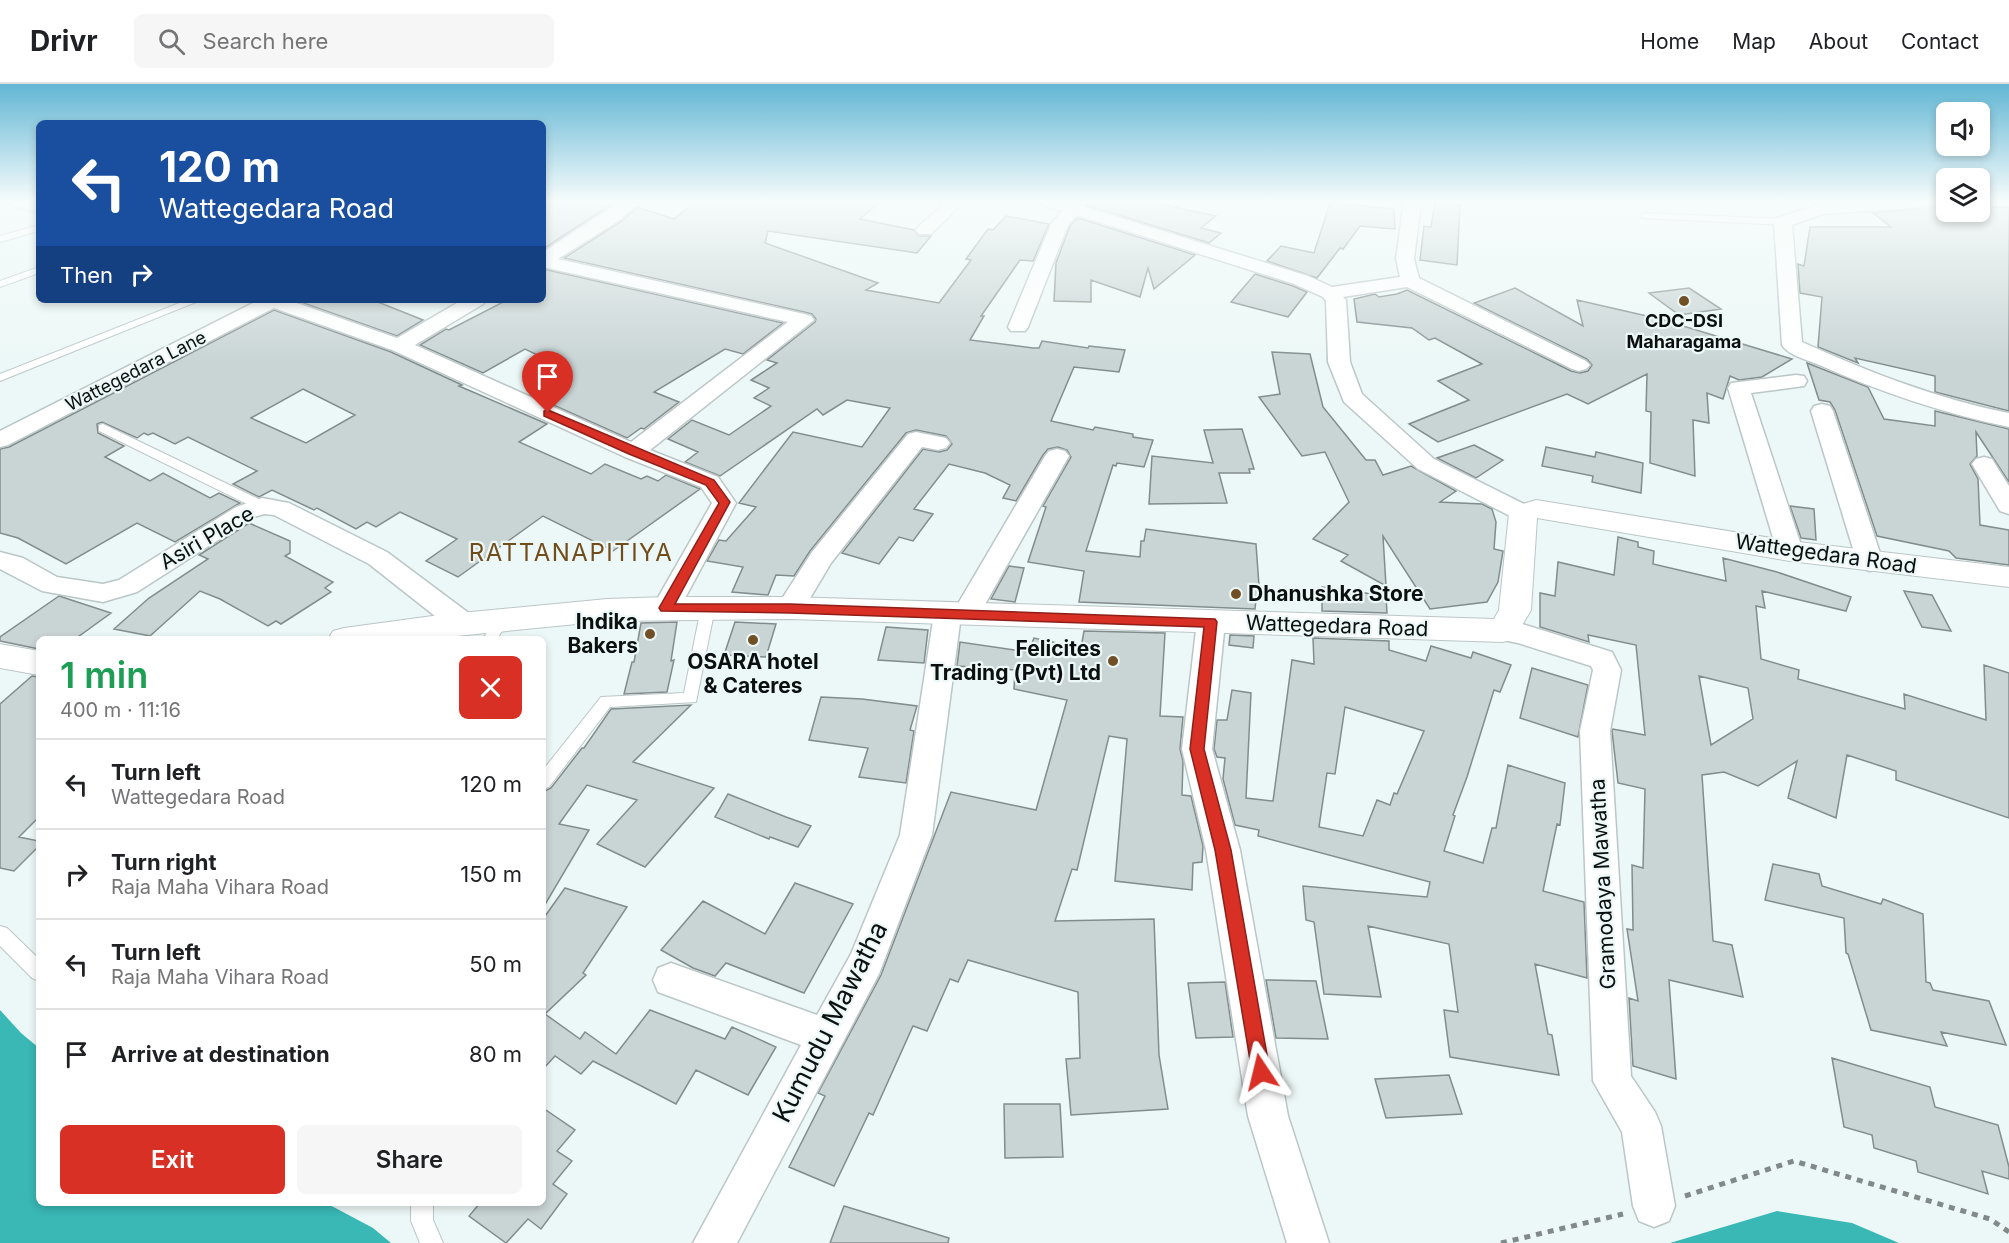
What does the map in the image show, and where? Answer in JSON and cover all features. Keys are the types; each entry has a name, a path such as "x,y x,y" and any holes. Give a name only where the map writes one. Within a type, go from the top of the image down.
{"street":[{"path":"1018,327 1047,255"},
{"path":"1219,255 1301,280 1330,293 1336,300 1339,362 1352,397 1426,464 1523,513 1515,610 1503,631"},
{"path":"1406,255 1410,281"},
{"path":"1785,255 1792,345 1865,379 1978,415 2009,420"},
{"path":"546,261 804,320 633,452"},
{"path":"1330,293 1410,281 1579,365"},
{"name":"Wattegedara Lane","path":"0,440 267,303"},
{"path":"277,303 399,346 633,452 710,482 724,502 666,608"},
{"path":"399,346 471,303"},
{"path":"1790,551 1738,388 1796,381"},
{"path":"1822,411 1870,562"},
{"path":"790,608 821,558 916,439 938,443"},
{"path":"956,614 1057,456"},
{"path":"1984,464 2009,506"},
{"name":"Asiri Place","path":"0,560 14,564 51,585 103,593 128,586 245,512 262,506 280,508 378,558 465,630"},
{"name":"Wattegedara Road","path":"1523,513 1536,509 1790,551 2009,577"},
{"name":"Wattegedara Road","path":"384,636 465,630 607,610 666,608 790,608 1503,631"},
{"name":"Kumudu Mawatha","path":"714,1243 866,962 916,835 956,614"},
{"path":"1211,622 1197,749 1223,850 1268,1116 1308,1243"},
{"name":"Gramodaya Mawatha","path":"1503,631 1519,633 1602,659 1607,670 1595,731 1612,1081 1641,1126 1654,1206"},
{"path":"0,656 36,662"},
{"path":"671,980 826,1035"}],"lane":[{"path":"0,284 36,271"},
{"path":"0,378 188,303"},
{"path":"103,428 262,506"},
{"path":"546,778 606,701 691,698 696,661 708,608"},
{"path":"0,934 36,969"},
{"path":"422,1206 422,1221 432,1243"}],"path":[{"path":"1501,1243 1654,1206 1794,1161 1990,1220 2009,1232"}],"water":[{"path":"0,1010 36,1046 36,1206 332,1206 373,1228 391,1243 0,1243"},
{"path":"1777,1211 1852,1223 1899,1243 1670,1243"}],"building":[{"path":"569,255 799,255 878,283 866,290 939,303 971,260 966,259 969,255 1036,255 1033,261 1020,260 981,316 984,316 970,340 1033,348 1039,348 1042,341 1088,348 1089,346 1125,350 1119,372 1074,367 1051,421 1093,430 1095,427 1133,434 1133,437 1153,440 1144,467 1117,463 1116,466 1113,465 1086,551 1140,557 1141,541 1144,541 1146,529 1256,544 1260,600 1256,600 1255,609 1079,602 1084,571 1028,562 1046,507 1043,506 1071,457 1067,450 1058,447 1048,449 1043,455 1016,501 1003,498 1010,485 985,473 949,464 914,509 933,514 913,541 899,537 879,564 842,553 923,449 939,452 947,450 952,444 946,436 916,430 906,433 810,551 794,576 776,575 768,595 732,592 743,567 707,561 719,540 726,541 756,507 739,503 793,432 862,447 890,408 847,400 823,415 817,409 720,476 685,462 698,452 668,439 692,420 729,435 771,406 754,398 769,388 751,380 777,363 767,360 816,319 812,314 804,312 564,258"},
{"path":"1059,255 1195,255 1154,289 1148,268 1140,297 1091,280 1091,302 1054,301 1056,263"},
{"path":"1273,255 1335,255 1317,278 1267,261"},
{"path":"1421,255 1457,255 1457,265 1420,260"},
{"path":"1806,255 2009,255 2009,411 1935,392 1935,376 1855,358 1858,363 1818,347 1822,297 1800,293 1798,264 1804,266"},
{"path":"546,270 783,323 743,354 725,349 654,392 679,402 644,429 641,428 627,438 531,395 571,371 525,349 483,373 420,345 446,329 449,330 501,303 546,303"},
{"path":"1255,274 1307,292 1288,317 1231,302"},
{"path":"1515,288 1583,326 1577,300 1660,319 1792,359 1762,377 1739,380 1730,376 1723,399 1707,393 1709,423 1693,420 1695,476 1650,463 1651,412 1646,411 1647,374 1588,404 1567,394 1438,442 1409,424 1469,400 1438,381 1482,364 1435,338 1429,340 1412,328 1357,322 1354,299 1375,294 1379,297 1397,294 1407,290 1571,371 1580,373 1588,371 1592,365 1587,359 1474,303"},
{"name":"CDC-DSI Maharagama","path":"1689,288 1721,309 1679,315 1649,293"},
{"path":"304,303 380,303 423,320 397,336"},
{"path":"274,310 391,352 462,385 459,386 547,424 519,442 591,474 605,464 641,479 647,476 658,481 666,475 700,489 613,551 543,516 458,577 426,561 457,539 400,512 376,527 367,522 356,529 317,508 314,510 272,490 259,497 233,484 257,471 188,437 175,444 153,433 148,435 144,433 137,438 102,422 97,424 98,433 124,446 105,457 150,481 163,473 210,498 219,493 240,503 175,542 137,523 66,564 18,538 0,533 0,449 9,447","holes":["303,389 355,415 306,443 251,418"]},
{"path":"1272,352 1310,354 1323,407 1366,460 1375,460 1383,475 1411,466 1456,491 1440,502 1482,504 1492,509 1496,522 1494,549 1503,551 1498,582 1487,602 1430,609 1383,536 1386,586 1341,561 1348,555 1313,539 1349,502 1325,452 1302,456 1259,397 1280,394"},
{"path":"1807,363 1868,387 1884,419 1935,426 1935,411 2009,429 2009,482 1976,432 1977,456 1970,464 1978,479 1980,525 2009,530 2009,565 1956,558 1949,551 1877,536 1835,410 1830,402 1819,400"},
{"path":"1242,429 1254,469 1249,469 1250,473 1219,473 1227,503 1149,504 1152,456 1213,463 1204,430"},
{"path":"1474,445 1503,460 1476,478 1437,458"},
{"path":"1546,447 1595,457 1596,452 1643,463 1641,493 1592,482 1593,476 1542,466"},
{"path":"1790,506 1814,509 1816,540 1801,538"},
{"path":"249,523 290,541 290,553 285,556 333,582 325,588 331,592 281,624 276,621 268,626 220,599 200,591 150,636 114,629 149,598 208,559 199,555"},
{"path":"1618,537 1638,542 1638,547 1654,551 1653,564 1726,581 1723,558 1777,572 1851,597 1846,611 1762,591 1765,608 1756,606 1761,659 1799,670 1798,679 1905,709 1904,694 1986,720 1984,665 2009,673 2009,818 1896,780 1896,771 1847,755 1836,818 1788,798 1797,761 1758,786 1724,772 1702,775 1713,941 1732,945 1743,997 1669,980 1676,1079 1633,1066 1629,998 1638,1001 1627,929 1633,930 1632,865 1643,868 1645,789 1618,783 1612,731 1613,729 1645,735 1636,645 1588,635 1589,642 1540,627 1540,593 1555,596 1558,562 1614,575","holes":["1699,676 1748,688 1753,719 1711,745"]},
{"path":"1009,566 1024,568 1015,602 991,599"},
{"path":"1322,587 1386,596 1387,613 1322,611"},
{"path":"1904,591 1932,595 1951,631 1922,627"},
{"path":"59,596 111,613 79,636 36,636 36,648 0,641 0,637"},
{"path":"677,622 671,661 674,660 667,692 624,694 632,662 634,662 641,623"},
{"path":"735,622 776,624 766,657 724,655"},
{"path":"886,627 928,630 924,663 878,660"},
{"path":"1084,631 1165,633 1160,716 1183,717 1180,749 1183,761 1182,795 1191,796 1203,846 1202,862 1193,863 1192,890 1115,881 1127,739 1109,736 1077,870 1072,869 1055,921 1154,919 1159,1055 1168,1109 1071,1115 1066,1059 1080,1058 1078,992 968,960 958,982 950,979 927,1031 913,1026 873,1115 869,1113 834,1186 789,1167 825,1096 818,1093 881,975 951,792 1036,810 1067,700 1014,689 1015,670 957,666 960,642 1028,652 1034,638 1081,648"},
{"path":"1230,635 1254,636 1253,648 1229,645"},
{"path":"1313,638 1389,641 1389,650 1426,661 1431,646 1471,658 1473,652 1511,665 1500,692 1494,690 1453,815 1455,816 1444,851 1483,863 1492,828 1496,828 1508,765 1565,783 1560,825 1557,824 1543,891 1584,902 1587,978 1535,964 1548,1034 1552,1035 1559,1075 1450,1057 1444,1010 1458,1012 1449,944 1368,926 1381,997 1324,994 1314,922 1306,920 1303,886 1427,897 1430,882 1258,836 1259,830 1235,825 1223,779 1225,758 1217,757 1214,749 1217,720 1227,720 1232,690 1251,693 1246,798 1273,801 1292,660 1314,664","holes":["1345,707 1424,731 1397,794 1394,793 1390,805 1377,800 1363,836 1319,827 1327,773 1335,774"]},
{"path":"1532,668 1588,685 1578,737 1520,718"},
{"path":"32,676 36,677 36,820 19,837 36,840 36,849 14,871 0,868 0,704"},
{"path":"821,697 862,699 917,706 910,730 914,731 906,783 859,777 868,748 809,740"},
{"path":"691,705 633,762 714,788 645,867 597,844 637,800 587,785 559,824 589,830 546,903 546,790 551,788 584,748 611,709"},
{"path":"728,794 811,826 798,847 770,837 769,839 715,817"},
{"path":"1773,864 1819,874 1822,886 1881,904 1883,899 1923,914 1926,982 1930,983 1933,990 1989,1001 2006,1045 1941,1032 1947,1046 1871,1030 1846,953 1844,918 1765,900"},
{"path":"795,883 853,904 804,993 726,963 715,976 693,968 661,950 703,901 765,934"},
{"path":"565,888 627,907 583,973 586,975 546,1013 546,915"},
{"path":"1266,980 1316,981 1328,1039 1276,1038"},
{"path":"1225,982 1233,1037 1196,1038 1188,983"},
{"path":"650,1010 725,1039 732,1027 776,1047 748,1095 696,1070 676,1104 593,1061 581,1074 555,1056 546,1066 546,1015 580,1039 585,1032 616,1054"},
{"path":"1832,1058 1930,1087 1935,1107 1998,1125 2009,1167 2009,1179 1982,1171 1988,1194 1918,1172 1916,1161 1874,1148 1872,1135 1844,1127"},
{"path":"1449,1075 1462,1114 1386,1118 1375,1079"},
{"path":"1004,1104 1060,1104 1063,1157 1005,1158"},
{"path":"546,1110 575,1130 557,1151 572,1161 553,1184 567,1194 541,1229 528,1219 506,1243 469,1216 477,1206 546,1206"},
{"path":"844,1206 949,1238 948,1243 830,1243"}],"place":[{"name":"CDC-DSI Maharagama","path":"1684,301"},
{"name":"Dhanushka Store","path":"1236,594"},
{"name":"Indika Bakers","path":"650,634"},
{"name":"OSARA hotel & Cateres","path":"753,640"},
{"name":"Felicites Trading (Pvt) Ltd","path":"1113,661"}],"district":[{"name":"RATTANAPITIYA","path":"571,553"}],"route":[{"path":"548,413 633,452 710,482 724,502 666,608 790,608 1211,622 1197,749 1223,850 1261,1072"}]}
